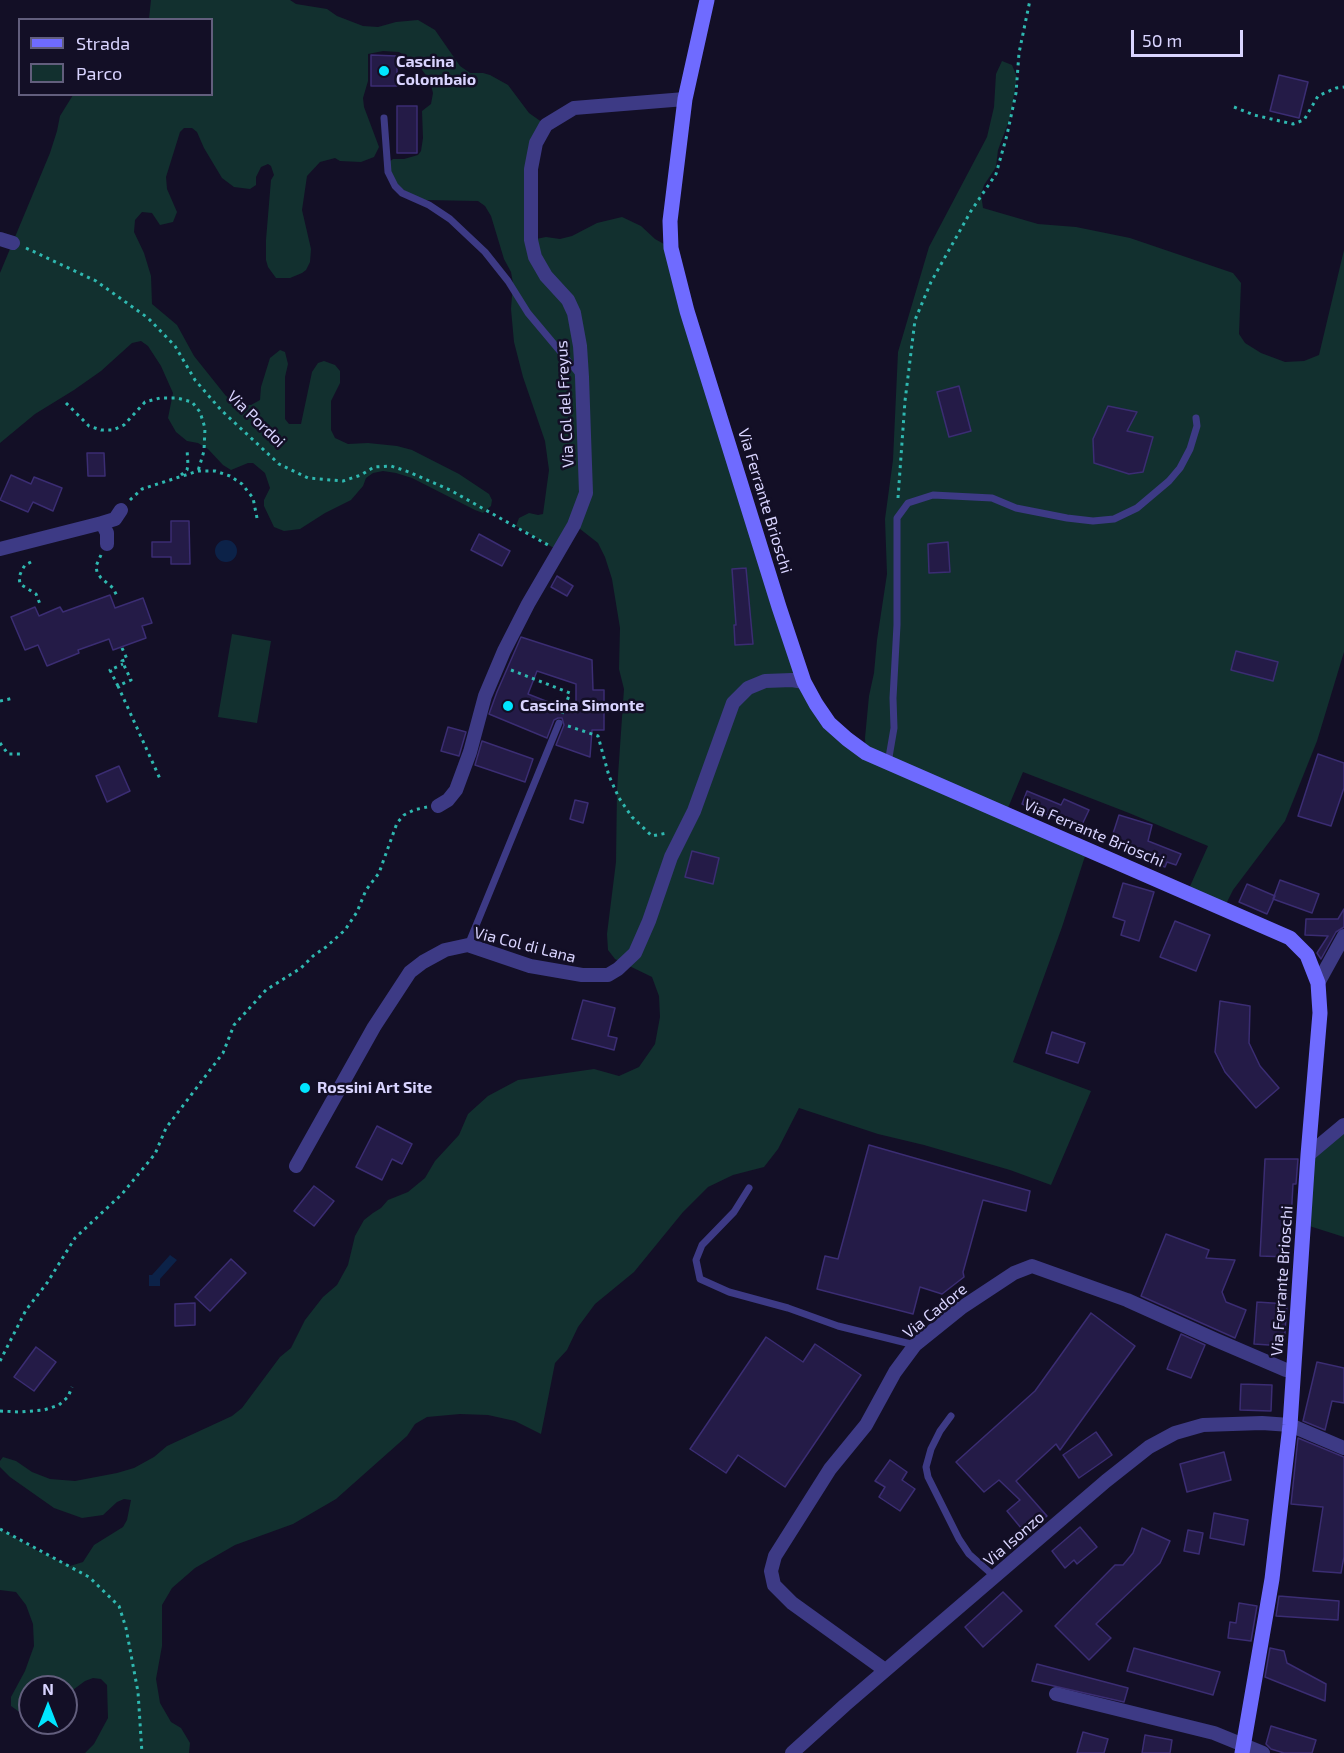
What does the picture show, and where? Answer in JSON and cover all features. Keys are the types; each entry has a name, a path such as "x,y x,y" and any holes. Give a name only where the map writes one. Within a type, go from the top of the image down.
{"street":[{"name":"Via Ferrante Brioschi","path":"707,0 685,99 670,221 671,248 691,322 778,607 804,682 816,704 829,723 866,753 1290,938 1307,955 1318,983 1320,1013 1290,1425 1272,1579 1243,1749"},
{"name":"Via Col del Freyus","path":"438,806 448,800 456,790 470,752 485,696 498,664 528,604 574,525 586,494 580,346 574,313 568,300 546,276 535,257 531,240 531,169 536,143 546,125 574,108 685,99"},
{"path":"0,549 115,519 121,510"},
{"path":"102,523 107,533 107,544"},
{"name":"Via Col di Lana","path":"296,1166 374,1027 410,972 423,962 445,950 468,945 530,966 582,975 608,975 635,953 649,921 671,857 694,811 733,703 748,688 765,681 804,682"},
{"path":"1318,983 1344,936"},
{"path":"307,1121 324,1118"},
{"path":"1308,1155 1344,1125"},
{"name":"Via Cadore","path":"885,1670 792,1603 774,1586 771,1571 775,1556 830,1469 866,1425 895,1372 915,1346 961,1308 1014,1273 1032,1266 1127,1300 1275,1366 1294,1371"},
{"name":"Via Isonzo","path":"792,1753 885,1670 1106,1481 1149,1448 1175,1433 1203,1425 1262,1423 1290,1425 1344,1448"},
{"path":"1056,1694 1214,1733 1243,1749 1263,1753"}],"lane":[{"path":"384,118 388,172 395,186 402,193 429,205 450,219 485,252 508,281 528,313 582,377"},
{"path":"888,763 894,728 897,518 908,503 933,495 992,498 1016,508 1067,518 1114,519 1137,508 1169,481 1180,468 1190,449 1197,426 1196,418"},
{"path":"468,945 559,723"},
{"path":"749,1188 734,1212 702,1245 696,1260 700,1279 729,1292 788,1308 838,1326 915,1346"},
{"path":"951,1416 931,1449 926,1467 928,1477 969,1554 995,1577"}],"path":[{"path":"897,518 915,320 936,272 971,211 996,174 1014,103 1019,52 1030,0"},
{"path":"1234,107 1254,115 1293,124 1304,120 1318,96 1344,87"},
{"name":"Via Pordoi","path":"7,241 63,264 96,281 136,307 175,346 195,380 221,410 279,464 308,478 343,481 361,475 374,467 391,466 450,490 559,551"},
{"path":"66,403 89,426 101,430 113,430 124,424 145,402 160,398 177,398 192,402 200,412 205,428 204,451 198,471"},
{"path":"180,477 187,470 187,449"},
{"path":"121,510 142,489 198,471 215,471 230,476 242,484 253,498 257,518"},
{"path":"107,544 96,566 97,572 113,588 118,598"},
{"path":"31,562 22,570 19,577 20,584 36,594 40,604"},
{"path":"118,686 131,680 122,661 127,658 122,648"},
{"path":"123,664 110,670 161,781"},
{"path":"498,664 570,693 559,723 598,736 609,776 619,798 632,817 652,836 662,836 669,832"},
{"path":"0,701 14,698"},
{"path":"0,743 8,754 20,753"},
{"path":"0,1361 26,1310 47,1283 75,1238 122,1194 154,1154 166,1128 223,1053 234,1025 266,990 301,968 312,956 345,930 357,912 366,890 378,873 397,823 404,815 414,810 438,806"},
{"path":"0,1411 44,1410 59,1405 68,1397 72,1387"},
{"path":"0,1529 88,1577 118,1606 126,1628 138,1692 142,1753"}],"green space":[{"path":"151,0 290,0 296,4 327,9 337,16 363,26 378,27 396,22 418,20 435,30 460,66 470,73 490,75 508,85 529,113 546,125 536,143 531,240 546,237 560,239 572,236 597,223 622,217 641,226 655,239 671,248 816,704 866,752 869,696 887,574 885,519 893,460 898,352 929,247 987,137 994,107 996,74 1002,61 1012,65 1017,77 1010,118 998,150 996,167 981,194 983,208 1038,224 1076,227 1130,238 1233,273 1241,283 1239,334 1245,343 1261,353 1285,362 1304,361 1319,355 1344,250 1344,652 1317,741 1285,821 1233,890 1224,908 1187,893 1208,846 1023,772 1005,815 1087,850 1013,1062 1091,1091 1051,1185 1010,1170 878,1134 799,1108 778,1149 764,1167 733,1175 708,1187 683,1212 634,1272 595,1304 578,1327 567,1350 555,1363 541,1434 515,1421 488,1415 460,1414 427,1417 415,1424 407,1436 336,1499 293,1524 235,1545 195,1568 172,1588 162,1605 162,1646 156,1679 160,1703 171,1722 181,1728 190,1743 189,1753 85,1753 94,1744 108,1718 107,1685 101,1679 93,1678 78,1686 78,1675 23,1675 34,1646 33,1624 26,1605 16,1592 0,1590 0,1529 70,1566 83,1562 94,1545 123,1527 127,1520 131,1500 124,1499 117,1502 103,1515 82,1518 54,1508 10,1477 0,1467 3,1457 16,1461 32,1472 50,1479 75,1481 134,1468 154,1457 167,1446 232,1416 242,1408 280,1357 291,1348 305,1320 323,1297 337,1285 348,1265 355,1236 364,1220 388,1200 408,1192 425,1178 435,1161 459,1135 468,1114 488,1096 518,1080 594,1069 619,1076 639,1067 655,1044 660,1017 659,996 652,977 615,959 608,950 607,934 616,862 617,790 624,689 619,669 620,628 612,579 598,543 575,525 559,551 516,526 519,518 529,513 543,514 549,470 545,441 523,377 514,342 511,272 504,259 491,216 485,206 478,201 415,198 394,183 391,174 389,162 393,159 418,155 421,151 422,111 431,104 433,93 430,81 420,67 399,52 383,51 368,54 368,81 363,98 364,107 379,147 374,157 361,162 340,161 335,158 320,162 307,176 302,210 311,249 310,262 302,273 290,278 276,278 268,267 266,240 271,180 274,175 271,166 268,164 261,167 256,177 256,185 250,189 234,187 222,178 197,132 192,128 184,128 180,132 166,177 167,189 177,212 173,222 160,225 152,213 142,212 135,220 134,232 151,276 152,304 177,325 194,356 226,396 244,405 251,405 260,400 261,387 270,358 280,350 285,352 288,364 285,377 285,419 289,424 301,424 312,372 318,363 324,361 335,365 340,371 340,383 331,401 331,430 335,438 348,444 368,443 412,450 459,474 489,494 492,500 491,506 483,513 412,478 383,471 373,473 366,478 363,486 351,500 300,529 284,531 274,527 264,506 264,500 270,488 265,473 253,463 231,470 208,449 198,443 187,441 176,432 168,418 173,393 161,366 148,346 141,341 132,343 101,371 35,414 0,443 0,273 50,153 60,116 72,96 213,96 213,18 149,18"},
{"path":"232,634 271,641 257,723 218,717"},
{"path":"1344,1125 1344,1237 1303,1224 1308,1155"},
{"path":"18,1684 18,1711 11,1706 11,1697"}],"water":[{"path":"226,540 234,543 237,551 234,559 226,562 218,559 215,551 218,543"},
{"path":"170,1255 177,1260 160,1279 160,1286 149,1286 149,1275 152,1275"}],"building":[{"name":"Cascina Colombaio","path":"371,55 397,56 397,86 371,86"},
{"path":"1279,75 1308,82 1299,118 1270,111"},
{"path":"397,106 417,106 417,153 397,153"},
{"path":"959,386 971,431 949,437 937,392"},
{"path":"1108,406 1137,412 1127,431 1153,437 1143,472 1129,474 1094,463 1093,439"},
{"path":"87,453 104,453 105,476 88,476"},
{"path":"11,475 31,484 34,477 62,488 53,511 33,502 28,512 0,500"},
{"path":"171,521 189,521 190,564 171,564 171,557 152,557 152,542 171,542"},
{"path":"479,534 510,551 502,566 471,550"},
{"path":"948,542 950,572 929,573 928,544"},
{"path":"746,568 753,644 735,645 732,569"},
{"path":"557,576 573,586 567,596 551,587"},
{"path":"110,595 115,608 143,598 152,623 142,626 146,638 113,650 109,639 78,650 79,653 47,666 38,645 25,650 11,617 35,607 39,616 60,607 63,612"},
{"path":"521,637 592,660 593,690 604,690 604,730 592,730 590,757 556,745 564,725 562,718 554,720 547,738 489,714","holes":["537,671 576,684 576,713 528,694"]},
{"path":"1236,651 1278,662 1273,681 1231,670"},
{"path":"448,727 466,732 459,756 441,751"},
{"path":"482,741 533,759 525,782 475,765"},
{"path":"1318,754 1344,763 1344,788 1331,826 1298,816"},
{"path":"119,766 130,791 107,802 96,776"},
{"path":"1027,791 1061,805 1064,799 1089,810 1080,829 1022,804"},
{"path":"575,800 588,803 583,823 570,819"},
{"path":"1119,815 1152,825 1148,841 1181,854 1176,865 1167,862 1165,867 1152,862 1154,856 1110,843"},
{"path":"692,851 719,858 713,884 685,877"},
{"path":"1280,880 1319,894 1312,913 1273,899"},
{"path":"1123,883 1154,892 1139,941 1121,935 1125,921 1113,917"},
{"path":"1247,884 1275,896 1267,914 1239,902"},
{"path":"1344,909 1344,927 1336,932 1321,959 1317,953 1328,936 1305,935 1306,919 1338,919"},
{"path":"1175,921 1210,935 1196,971 1160,957"},
{"path":"583,1000 615,1008 608,1036 617,1038 614,1050 572,1039"},
{"path":"1220,1001 1250,1006 1249,1043 1260,1066 1279,1088 1256,1108 1225,1072 1215,1052"},
{"path":"1052,1032 1085,1043 1078,1063 1046,1053"},
{"path":"377,1126 412,1144 402,1164 392,1159 382,1180 356,1167"},
{"path":"869,1145 1030,1191 1026,1211 983,1200 963,1272 964,1277 942,1294 920,1287 913,1314 817,1289 825,1256 838,1259"},
{"path":"1265,1159 1298,1159 1296,1184 1293,1184 1289,1257 1260,1256"},
{"path":"314,1186 334,1201 314,1226 294,1211"},
{"path":"1166,1234 1209,1250 1206,1258 1235,1260 1222,1292 1226,1302 1246,1310 1235,1338 1141,1296"},
{"path":"231,1259 246,1273 210,1311 195,1297"},
{"path":"1257,1302 1287,1304 1284,1346 1254,1344"},
{"path":"195,1303 195,1325 175,1326 175,1304"},
{"path":"1091,1313 1135,1346 1060,1450 1056,1444 1016,1481 1047,1516 1026,1534 1007,1511 1020,1500 999,1480 984,1492 956,1462 1035,1391"},
{"path":"1181,1334 1205,1345 1191,1378 1167,1369"},
{"path":"766,1337 803,1362 815,1344 861,1375 785,1487 738,1455 726,1473 690,1449"},
{"path":"36,1347 56,1362 34,1391 14,1377"},
{"path":"1317,1362 1344,1368 1344,1403 1332,1401 1325,1430 1303,1421"},
{"path":"1241,1384 1272,1385 1271,1411 1240,1410"},
{"path":"1096,1432 1112,1455 1079,1478 1063,1455"},
{"path":"1298,1438 1344,1457 1344,1557 1341,1573 1313,1571 1323,1507 1291,1504"},
{"path":"1224,1452 1231,1480 1187,1492 1180,1464"},
{"path":"890,1460 907,1472 902,1480 915,1489 900,1511 879,1497 885,1487 875,1481"},
{"path":"1214,1513 1248,1520 1244,1545 1210,1538"},
{"path":"1080,1527 1097,1547 1077,1564 1074,1560 1065,1568 1052,1551"},
{"path":"1142,1528 1170,1541 1160,1563 1096,1624 1111,1638 1089,1660 1055,1626 1115,1565 1123,1565 1133,1553"},
{"path":"1188,1530 1203,1533 1199,1554 1184,1551"},
{"path":"1003,1592 1022,1611 983,1647 965,1627"},
{"path":"1279,1596 1339,1601 1338,1620 1276,1616"},
{"path":"1239,1603 1257,1606 1251,1641 1228,1638 1230,1622 1236,1623"},
{"path":"1134,1648 1220,1672 1213,1695 1127,1671"},
{"path":"1270,1648 1284,1651 1287,1663 1326,1684 1325,1701 1265,1677"},
{"path":"1037,1664 1128,1688 1124,1702 1032,1681"},
{"path":"1271,1726 1316,1740 1312,1753 1284,1753 1271,1749 1266,1744"},
{"path":"1083,1732 1108,1739 1104,1753 1077,1753"},
{"path":"1145,1735 1172,1740 1170,1753 1142,1753"}],"place":[{"name":"Cascina Colombaio","path":"384,71"},
{"name":"Cascina Simonte","path":"508,706"},
{"name":"Rossini Art Site","path":"305,1088"}]}
